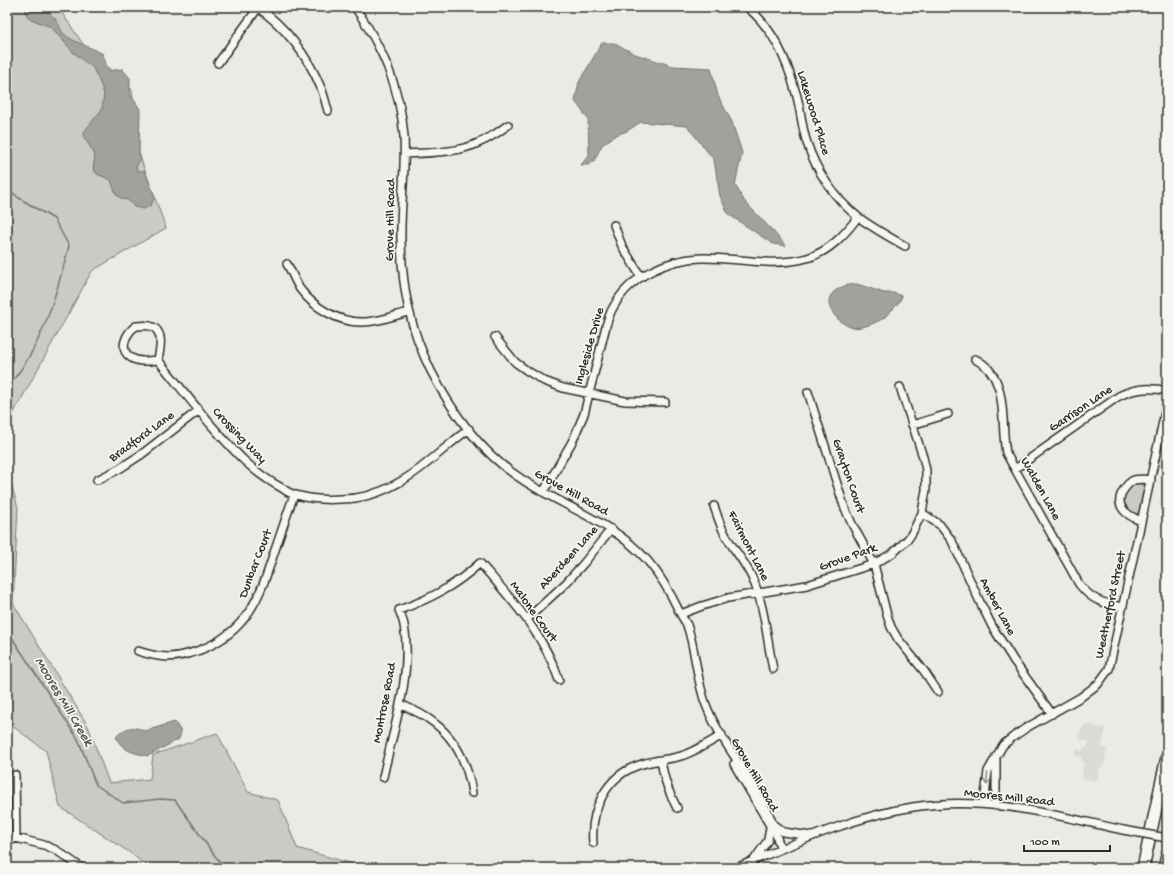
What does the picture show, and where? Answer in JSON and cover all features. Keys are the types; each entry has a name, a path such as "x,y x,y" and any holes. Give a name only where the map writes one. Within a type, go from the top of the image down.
{"highway":[{"path":"1143,868 1167,757"},
{"path":"1164,868 1167,856"}],"street":[{"path":"218,63 257,7 280,26 301,52 312,69 321,88 328,112"},
{"name":"Grove Hill Road","path":"355,7 372,32 384,58 400,108 404,134 401,240 402,267 408,312 430,370 447,399 485,449 522,480 611,530 631,544 646,560 672,594 686,624 704,700 720,736 748,776 773,828 781,849"},
{"name":"Lakewood Place","path":"747,7 760,19 768,30 786,65 796,90 807,142 815,162 834,192 858,217 905,246"},
{"path":"404,154 442,153 468,148 480,143 508,125"},
{"name":"Ingleside Drive","path":"544,491 573,440 584,414 606,326 611,312 617,300 641,277 668,264 681,260 722,259 782,263 808,258 832,245 848,230 858,217"},
{"path":"614,225 622,246 641,277"},
{"path":"287,264 300,289 315,304 332,315 344,320 365,322 408,312"},
{"path":"136,326 149,326 155,329 161,340 158,360 142,362 130,358 125,346 125,340 131,329 136,326"},
{"path":"495,337 510,357 526,370 544,381 563,388 634,402 665,402"},
{"name":"Walden Lane","path":"974,359 988,368 1000,390 1006,453 1079,584 1085,592 1100,602 1123,607"},
{"name":"Crossing Way","path":"158,360 234,451 249,466 265,478 294,495 320,500 350,499 383,490 413,474 469,429"},
{"name":"Grove Park","path":"681,614 728,598 807,585 874,564 893,553 908,539 922,512 926,490 926,470 900,387"},
{"name":"Garrison Lane","path":"1015,469 1119,396 1136,389 1156,388 1167,391"},
{"name":"Grayton Court","path":"808,392 844,506 874,564 891,627 898,639 924,671 938,692"},
{"name":"Weatherford Street","path":"984,804 988,771 1003,745 1012,737 1052,714 1098,684 1109,669 1167,403"},
{"name":"Bradford Lane","path":"97,480 119,469 142,454 199,410"},
{"path":"912,425 948,414"},
{"path":"1142,521 1128,515 1124,511 1120,504 1120,497 1127,484 1134,480 1150,480"},
{"name":"Dunbar Court","path":"138,651 161,658 189,654 210,646 222,639 238,626 251,611 263,586 294,495"},
{"name":"Fairmont Lane","path":"714,506 725,535 748,570 758,594 773,669"},
{"name":"Amber Lane","path":"922,512 940,525 952,541 992,626 1014,661 1052,714"},
{"name":"Aberdeen Lane","path":"527,619 566,583 611,530"},
{"name":"Malone Court","path":"399,610 422,602 448,588 480,563 527,619 541,640 554,665 559,680"},
{"name":"Montrose Road","path":"383,777 400,704 406,664 404,624 399,610"},
{"path":"400,704 433,722 452,741 466,765 472,793"},
{"path":"593,843 592,829 596,810 601,797 610,784 633,767 689,753 720,736"},
{"path":"996,756 996,806"},
{"path":"661,760 664,779 669,794 677,808"},
{"path":"15,775 16,838"},
{"name":"Moores Mill Road","path":"736,868 839,826 872,816 914,807 948,804 984,804 1037,811 1167,838"},
{"path":"754,860 768,840 773,828 783,832 814,836"},
{"path":"7,842 16,838 44,845 56,850 82,868"}],"shaded area":[{"path":"7,7 58,7 83,44 132,90 139,154 166,228 92,271 7,425"},
{"path":"29,7 46,7 58,23 63,33 72,40 103,54 108,71 122,69 130,78 130,94 140,109 139,154 141,158 136,167 138,171 145,171 155,197 151,205 144,209 134,207 130,201 118,196 111,180 97,174 93,169 95,155 84,137 84,132 102,109 104,94 100,83 93,68 74,53 51,27 28,18 25,11"},
{"path":"602,43 614,43 635,54 673,66 711,68 718,96 732,122 742,153 735,185 745,202 786,246 773,244 728,214 720,196 714,160 687,126 641,122 627,131 616,135 602,145 594,161 588,165 581,165 589,155 588,119 575,101 579,82"},
{"path":"857,284 884,293 894,293 902,296 896,306 881,320 862,327 850,327 837,318 829,304 829,299 836,290 849,285"},
{"path":"7,469 18,508 13,603 88,726 109,783 150,779 153,755 217,733 248,792 278,800 297,848 367,868 149,868 129,852 60,807 46,751 7,722"},
{"path":"1138,483 1145,488 1139,512 1134,515 1125,508 1124,498 1128,489"},
{"path":"175,722 181,732 179,739 148,756 129,751 119,742 116,737 129,728 137,728 145,731"},
{"path":"1084,724 1097,726 1097,728 1106,728 1102,746 1107,749 1103,767 1100,767 1097,781 1082,778 1084,762 1081,761 1082,757 1075,756 1076,750 1083,751 1084,747 1087,748 1089,741 1078,739 1080,730 1082,730"}],"waterway":[{"name":"Moores Mill Creek","path":"7,188 19,198 54,219 69,246 53,302 39,339 30,356 7,387"},
{"name":"Moores Mill Creek","path":"7,630 78,739 96,785 123,803 160,799 175,800 215,856 226,868"}]}
